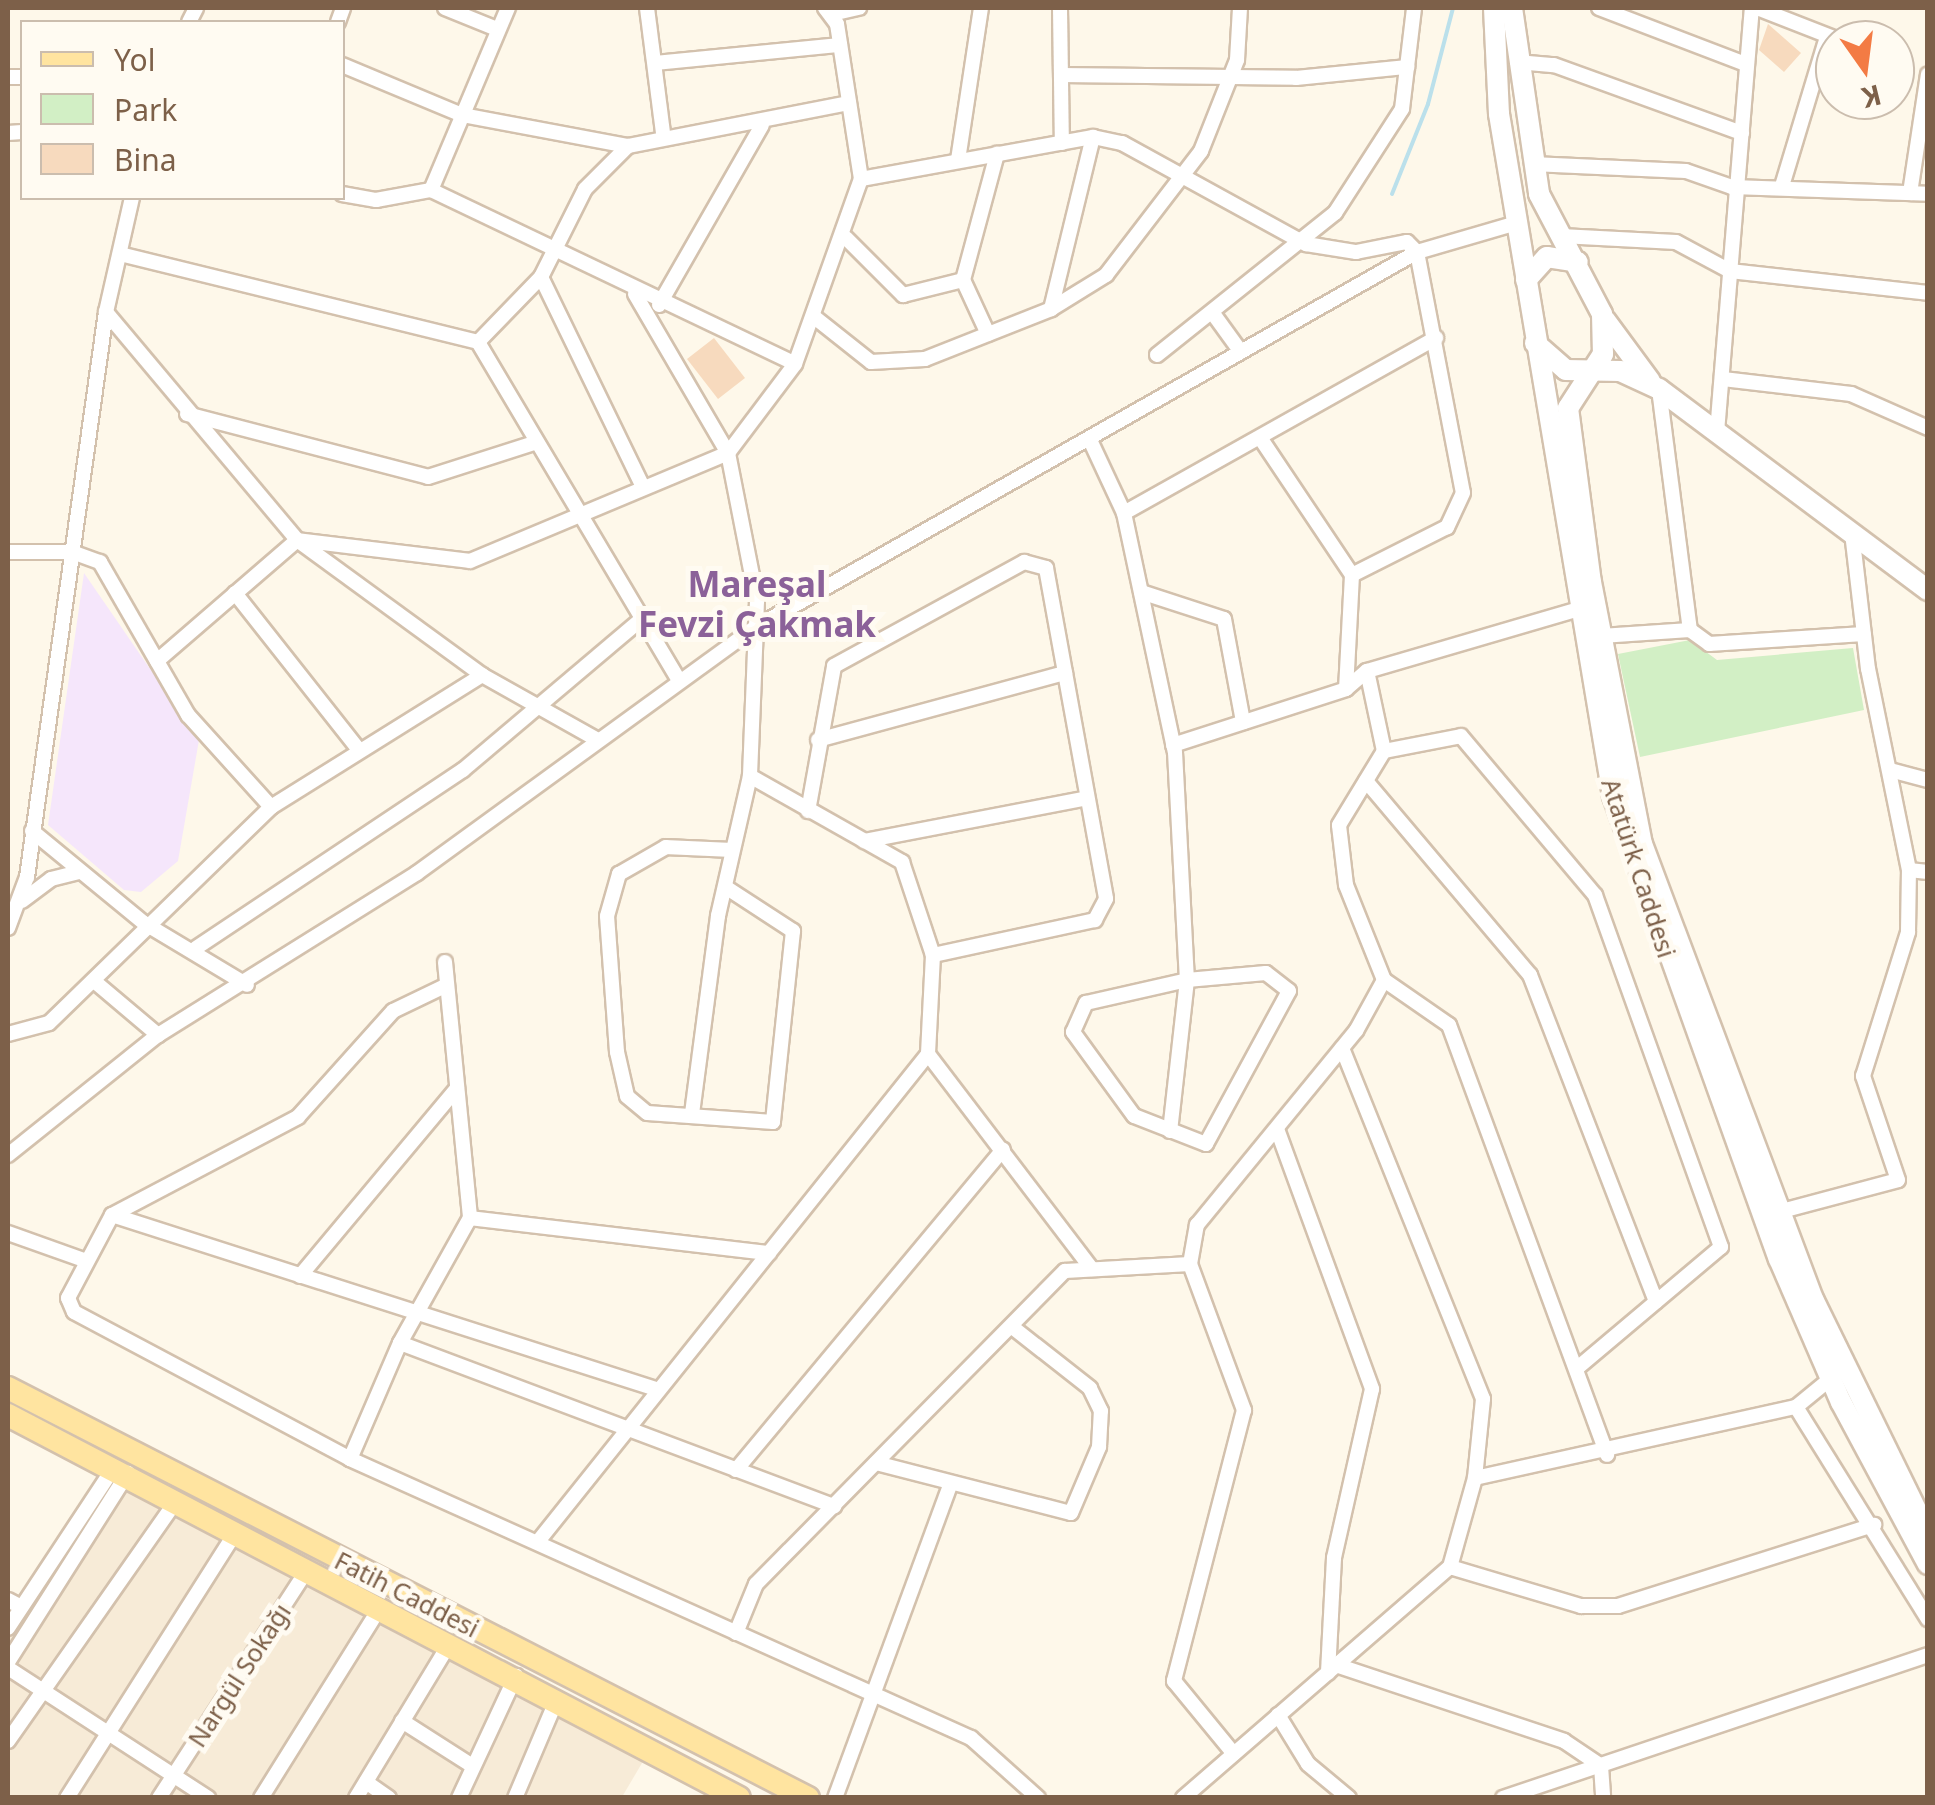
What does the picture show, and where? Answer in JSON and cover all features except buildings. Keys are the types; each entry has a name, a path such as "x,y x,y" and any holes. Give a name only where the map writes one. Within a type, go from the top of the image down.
{"main road":[{"name":"Atatürk Caddesi","path":"1494,8 1517,223 1535,343 1579,609 1622,827 1762,1219 1928,1564"},
{"path":"1512,8 1532,164 1561,236 1602,314 1658,390"},
{"path":"1526,280 1547,257 1578,262"},
{"name":"Atatürk Caddesi","path":"1602,314 1603,354 1587,372 1568,408 1601,636 1642,844 1837,1374 1928,1534"},
{"path":"1535,343 1566,370 1620,371 1658,390 1928,590"},
{"name":"Fatih Caddesi","path":"8,1388 808,1798"},
{"name":"Fatih Caddesi","path":"8,1415 177,1499 305,1574 382,1606 517,1676 709,1790 739,1798"}],"street":[{"path":"445,8 497,29"},
{"path":"431,190 508,8"},
{"path":"647,8 663,133"},
{"path":"157,660 297,540 470,561 642,485 728,453 794,364 846,238 861,179 840,45 828,11 859,8"},
{"path":"958,160 981,8"},
{"path":"1060,8 1062,143"},
{"path":"814,316 871,362 925,360 1051,310 1106,275 1183,176 1232,77 1240,8"},
{"path":"1158,355 1306,244 1402,108 1414,8"},
{"path":"1599,8 1743,64"},
{"path":"1717,432 1730,271 1732,187 1742,133 1743,64 1754,8 1815,32"},
{"path":"655,64 840,45"},
{"path":"1517,62 1554,65 1742,133"},
{"path":"345,66 462,115 628,146"},
{"path":"1061,75 1232,77 1407,67"},
{"path":"1910,194 1928,74"},
{"path":"1782,186 1815,91"},
{"path":"478,342 540,277 585,189 628,146 663,133 762,125 849,103"},
{"path":"660,305 762,125"},
{"path":"861,179 1093,137 1183,176 1306,244 1356,252 1407,242 1417,252 1463,494 1447,527 1352,574"},
{"path":"1051,310 1093,137"},
{"path":"988,334 963,280 997,154"},
{"path":"1532,164 1686,171 1732,187 1928,194"},
{"path":"345,195 376,200 431,190 635,294 794,364"},
{"path":"8,928 22,901 106,312 132,200"},
{"path":"8,1155 158,1035 247,985 756,627 1417,252 1517,223"},
{"path":"1561,236 1676,242 1730,271 1928,293"},
{"path":"846,238 904,294 963,280"},
{"path":"120,254 478,342 534,443 680,680"},
{"path":"540,277 642,485"},
{"path":"635,294 728,453 756,627 750,776 730,850 692,1114"},
{"path":"106,312 186,414 297,540 482,675 542,704 598,740"},
{"path":"1212,312 1241,352"},
{"path":"1124,513 1263,442 1436,338"},
{"path":"1723,379 1851,394 1928,428"},
{"path":"1658,390 1690,630"},
{"path":"186,414 428,476 534,443"},
{"path":"1090,440 1124,513 1173,745 1186,980 1170,1131"},
{"path":"1263,442 1352,574 1346,689"},
{"path":"1778,1212 1898,1180 1863,1076 1908,932 1909,870 1864,634 1852,532"},
{"path":"8,552 72,552 100,562 188,715 271,807"},
{"path":"808,811 834,666 1024,562 1046,568 1106,900 1095,920 933,955"},
{"path":"1141,592 1224,618 1243,722"},
{"path":"235,593 360,752"},
{"path":"1173,745 1346,689 1367,670 1579,609"},
{"path":"196,948 463,770 642,619"},
{"path":"1601,636 1690,630 1709,644 1864,634"},
{"path":"1367,670 1384,751 1339,825 1346,886 1384,980 1449,1025 1607,1455"},
{"path":"818,740 1065,673"},
{"path":"8,1034 50,1023 94,981 144,923 271,807 482,675"},
{"path":"1384,751 1461,736 1595,895 1721,1247 1576,1369"},
{"path":"1890,770 1928,780"},
{"path":"540,1539 928,1054 933,955 902,862 750,776"},
{"path":"1366,782 1530,975 1656,1302"},
{"path":"864,841 1087,798"},
{"path":"32,831 144,923 196,948 247,985"},
{"path":"727,888 793,930 773,1122 647,1113 627,1096 607,916 619,874 642,856 666,847 730,850"},
{"path":"1909,870 1928,872"},
{"path":"22,901 51,879 80,872"},
{"path":"350,1459 400,1343 470,1218 444,962"},
{"path":"1266,973 1289,991 1266,1046 1206,1144 1170,1131 1134,1116 1073,1032 1086,1003 1186,980 1266,973"},
{"path":"1234,1754 1174,1680 1244,1410 1190,1264 1197,1224 1342,1048 1384,980"},
{"path":"94,981 158,1035"},
{"path":"447,985 393,1011 298,1117 112,1215 84,1260 68,1298 82,1320 350,1459 540,1539 736,1633 877,1692 986,1746 1038,1798"},
{"path":"1185,1797 1450,1567 1476,1478 1483,1400 1342,1048"},
{"path":"928,1054 1092,1269"},
{"path":"300,1276 457,1088"},
{"path":"1277,1129 1372,1388 1334,1558 1332,1669"},
{"path":"736,1470 1004,1150"},
{"path":"112,1215 659,1390"},
{"path":"470,1218 768,1253"},
{"path":"8,1233 84,1260"},
{"path":"736,1633 756,1584 1065,1271 1190,1264"},
{"path":"876,1463 950,1486 1071,1513 1100,1446 1101,1412 1090,1388 1011,1326"},
{"path":"400,1343 834,1506"},
{"path":"1476,1478 1607,1455 1796,1408 1837,1374"},
{"path":"1796,1408 1874,1525 1928,1618"},
{"path":"8,1628 14,1604 121,1470"},
{"path":"121,1470 8,1665 208,1798"},
{"path":"836,1798 950,1486"},
{"path":"8,1741 177,1499"},
{"path":"1450,1567 1581,1606 1618,1606 1874,1525"},
{"path":"67,1798 236,1533"},
{"name":"Nargül Sokağı","path":"159,1798 305,1574"},
{"path":"261,1798 382,1606"},
{"path":"356,1798 450,1642"},
{"path":"1503,1798 1928,1654"},
{"path":"1332,1669 1564,1740 1601,1766"},
{"path":"459,1798 471,1765 517,1676"},
{"path":"535,1798 517,1793 558,1698"},
{"path":"1278,1716 1308,1764 1348,1798"},
{"path":"402,1721 471,1765"},
{"path":"1601,1766 1603,1798"},
{"path":"366,1782 388,1798"}],"shaded area":[{"path":"84,573 199,740 178,861 141,892 124,890 48,825"},
{"path":"101,1483 176,1500 655,1741 622,1797 8,1798 8,1628"}],"green space":[{"path":"1690,640 1717,660 1853,648 1864,710 1640,757 1618,654"}],"waterway":[{"path":"1392,194 1428,104 1453,8"}],"district":[{"name":"Mareşal Fevzi Çakmak","path":"757,604"}]}
